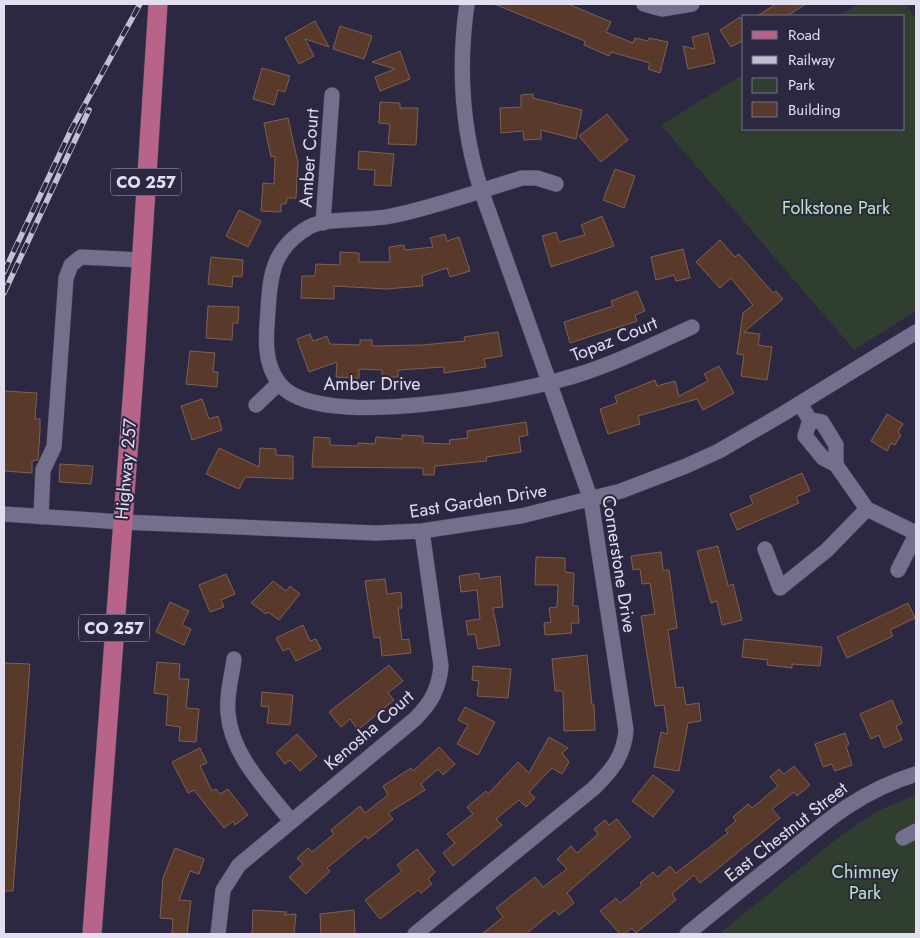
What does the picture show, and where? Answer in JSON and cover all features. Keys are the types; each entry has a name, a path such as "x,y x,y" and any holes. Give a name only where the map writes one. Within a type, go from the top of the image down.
{"main road":[{"name":"Highway 257","path":"92,934 158,4"}],"street":[{"name":"Cornerstone Drive","path":"415,934 594,788 618,762 626,730 591,500 481,190 471,150 463,85 462,56 467,4"},
{"path":"644,4 662,9 692,4"},
{"name":"Amber Court","path":"323,223 332,95"},
{"path":"256,405 279,383 270,366 266,342 270,282 273,266 282,250 295,237 311,226 323,223 392,216 522,178 537,178 556,184"},
{"path":"41,517 44,470 54,447 66,278 71,265 82,257 141,260"},
{"name":"Topaz Court","path":"550,383 605,365 692,327"},
{"name":"East Garden Drive","path":"4,514 122,522 351,533 422,531 521,516 591,500 686,466 719,451 800,404 916,332"},
{"name":"Amber Drive","path":"279,383 295,396 313,403 347,406 397,406 476,398 550,383"},
{"path":"800,404 810,420 822,422 836,445 836,465"},
{"path":"810,420 805,436 823,458 836,465 867,509 916,534 898,570"},
{"path":"765,549 780,588 827,550 867,509"},
{"name":"Kenosha Court","path":"218,934 220,902 230,876 245,859 415,719 427,708 434,695 440,682 441,666 422,531"},
{"path":"234,659 228,705 231,737 245,761 291,821"},
{"name":"East Chestnut Street","path":"687,934 827,820 859,797 894,781 916,774"}],"green space":[{"name":"Folkstone Park","path":"859,4 906,4 916,20 916,311 854,350 661,125 742,75 742,130 905,130 905,15 840,15"},
{"name":"Chimney Park","path":"916,795 916,934 719,934 835,840 877,811"}],"building":[{"path":"494,4 568,4 611,22 606,32 633,43 635,38 648,41 649,38 668,42 660,73 648,69 650,63 611,52 609,56 584,45 585,41"},
{"path":"776,4 806,4 789,15 759,15"},
{"path":"740,17 742,20 742,41 731,47 720,30"},
{"path":"315,21 329,47 305,39 314,56 299,64 285,38"},
{"path":"340,26 372,36 364,59 333,49"},
{"path":"708,33 715,63 688,69 683,46 695,49 692,37"},
{"path":"400,51 410,79 380,91 375,77 395,69 372,62"},
{"path":"262,68 290,76 285,92 278,90 274,105 253,99"},
{"path":"533,94 533,98 582,110 576,139 541,130 541,139 524,140 523,131 501,133 500,108 521,107 521,95"},
{"path":"380,102 400,103 400,108 418,108 416,145 388,144 390,124 379,123"},
{"path":"607,114 628,140 601,162 579,136"},
{"path":"288,118 298,163 296,198 287,198 286,204 281,204 281,212 261,211 263,183 274,184 275,156 271,157 264,123"},
{"path":"359,151 394,154 391,186 374,185 375,170 358,169"},
{"path":"615,169 635,176 624,208 603,200"},
{"path":"239,210 261,221 248,247 226,236"},
{"path":"602,216 614,246 551,267 542,236 556,232 559,242 585,235 581,225"},
{"path":"445,234 447,241 459,237 470,271 450,277 447,268 422,276 423,286 386,289 334,286 334,299 301,298 302,276 315,276 316,264 340,265 340,252 359,253 359,262 390,262 389,247 404,245 405,250 433,247 430,238"},
{"path":"720,240 735,257 739,254 773,293 776,291 783,299 744,332 760,334 758,345 772,347 767,380 741,376 744,355 737,354 743,313 753,305 731,278 720,288 696,262"},
{"path":"683,249 690,278 676,281 674,275 656,280 651,257"},
{"path":"211,257 243,260 242,277 233,276 232,287 208,284"},
{"path":"637,291 645,311 635,315 637,321 570,343 564,322 613,306 611,301"},
{"path":"208,306 239,307 238,323 233,323 232,340 206,338"},
{"path":"498,332 502,356 484,359 486,367 444,373 444,367 398,370 398,377 382,377 382,370 359,369 359,378 336,377 337,362 309,372 297,339 310,334 313,341 327,336 330,344 360,345 360,340 372,340 372,346 422,345 465,341 464,337"},
{"path":"190,351 215,353 213,372 218,372 217,387 186,384"},
{"path":"719,366 734,393 703,410 697,399 638,416 640,424 608,434 600,409 617,403 615,396 655,380 657,386 675,381 679,396 708,381 704,374"},
{"path":"4,391 37,393 35,419 40,419 40,431 38,460 32,461 32,473 4,471"},
{"path":"202,399 209,419 218,416 222,430 192,440 181,406"},
{"path":"887,414 903,424 898,432 901,435 895,445 891,443 887,451 871,441"},
{"path":"526,422 528,435 519,437 521,452 486,457 487,461 435,466 434,475 423,475 423,468 312,467 314,437 330,438 330,445 358,446 358,443 375,444 376,437 402,439 402,435 423,436 423,443 450,444 449,440 468,438 467,431"},
{"path":"219,448 259,467 260,448 276,449 276,455 293,456 293,479 245,477 239,489 206,474"},
{"path":"60,464 93,466 91,484 59,482"},
{"path":"802,473 810,491 796,497 799,503 737,530 730,514 753,504 750,496"},
{"path":"718,546 728,586 733,584 742,620 722,625 717,601 711,603 697,551"},
{"path":"661,552 663,570 669,570 677,628 668,630 676,688 683,687 686,705 699,703 701,721 688,723 679,771 654,767 661,732 668,734 664,705 655,706 641,616 655,614 650,583 642,584 640,569 633,570 631,556"},
{"path":"536,557 565,558 565,572 574,573 573,606 578,606 579,623 571,623 572,633 545,635 544,623 551,622 549,608 557,607 558,585 535,585"},
{"path":"479,573 480,579 500,576 503,607 493,608 500,645 478,649 475,634 468,635 466,621 480,619 477,590 461,592 459,576"},
{"path":"226,574 235,594 221,600 224,607 210,612 199,585"},
{"path":"385,579 387,594 401,592 402,608 398,608 402,640 409,639 411,653 382,656 380,637 374,638 365,581"},
{"path":"273,581 286,591 290,586 300,594 279,620 268,612 266,614 251,603"},
{"path":"170,602 189,611 182,625 191,629 184,645 156,632"},
{"path":"908,603 915,618 890,630 893,636 847,658 837,637"},
{"path":"303,625 310,641 316,639 321,649 296,661 289,648 283,651 276,638"},
{"path":"744,639 822,647 820,666 792,664 792,668 767,665 768,660 742,657"},
{"path":"587,655 592,705 594,705 595,730 564,731 563,691 555,691 552,659"},
{"path":"157,662 180,664 179,679 189,679 186,708 199,709 196,742 179,741 180,727 166,725 168,695 154,693"},
{"path":"4,663 30,664 13,891 4,891"},
{"path":"389,665 403,681 388,693 394,700 358,730 350,719 341,727 329,712"},
{"path":"473,666 511,669 508,698 477,696 479,681 472,680"},
{"path":"262,692 293,695 290,725 267,723 269,707 261,706"},
{"path":"892,700 902,723 896,726 902,740 884,748 879,735 871,739 860,714"},
{"path":"465,707 495,722 478,755 457,744 468,725 458,720"},
{"path":"845,733 849,744 846,746 852,765 835,771 832,764 823,767 815,744"},
{"path":"297,734 317,756 300,771 290,760 285,764 276,753"},
{"path":"549,737 568,748 562,753 569,762 562,774 552,768 529,792 535,798 526,807 519,800 496,819 502,825 453,866 443,853 455,843 447,834 473,814 467,807 486,791 488,794 518,762 529,773"},
{"path":"439,747 455,764 443,775 438,769 421,784 425,790 388,813 393,819 368,839 366,836 327,868 330,871 306,894 289,877 303,864 297,858 308,848 312,852 334,834 331,830 360,806 365,813 388,795 383,786 411,768 413,771"},
{"path":"200,748 207,763 200,766 212,791 216,789 220,794 228,789 248,815 235,825 233,821 224,828 194,790 188,793 172,762"},
{"path":"794,766 810,785 797,796 794,792 772,809 780,818 700,883 694,875 672,894 676,900 636,933 632,928 624,934 620,934 600,911 616,898 620,903 642,885 640,883 653,872 657,877 670,866 676,873 728,833 725,830 736,821 733,817 748,804 752,808 778,786 770,777 779,769 784,774"},
{"path":"653,775 674,791 653,817 632,801"},
{"path":"617,819 631,837 567,893 574,903 559,915 555,910 526,934 482,934 503,917 496,908 535,877 543,887 567,869 557,859 571,846 577,853 598,834 594,829 605,820 609,825"},
{"path":"175,848 204,859 199,874 190,871 179,900 191,901 187,934 172,933 173,919 160,918 163,878"},
{"path":"417,849 435,872 428,879 432,884 421,893 418,890 380,919 365,900 402,871 397,865"},
{"path":"253,910 287,912 284,915 296,914 294,934 252,934"},
{"path":"354,910 355,934 321,934 320,914"}],"railway":[{"path":"4,272 72,128 140,4"},
{"path":"4,293 89,110"}]}
